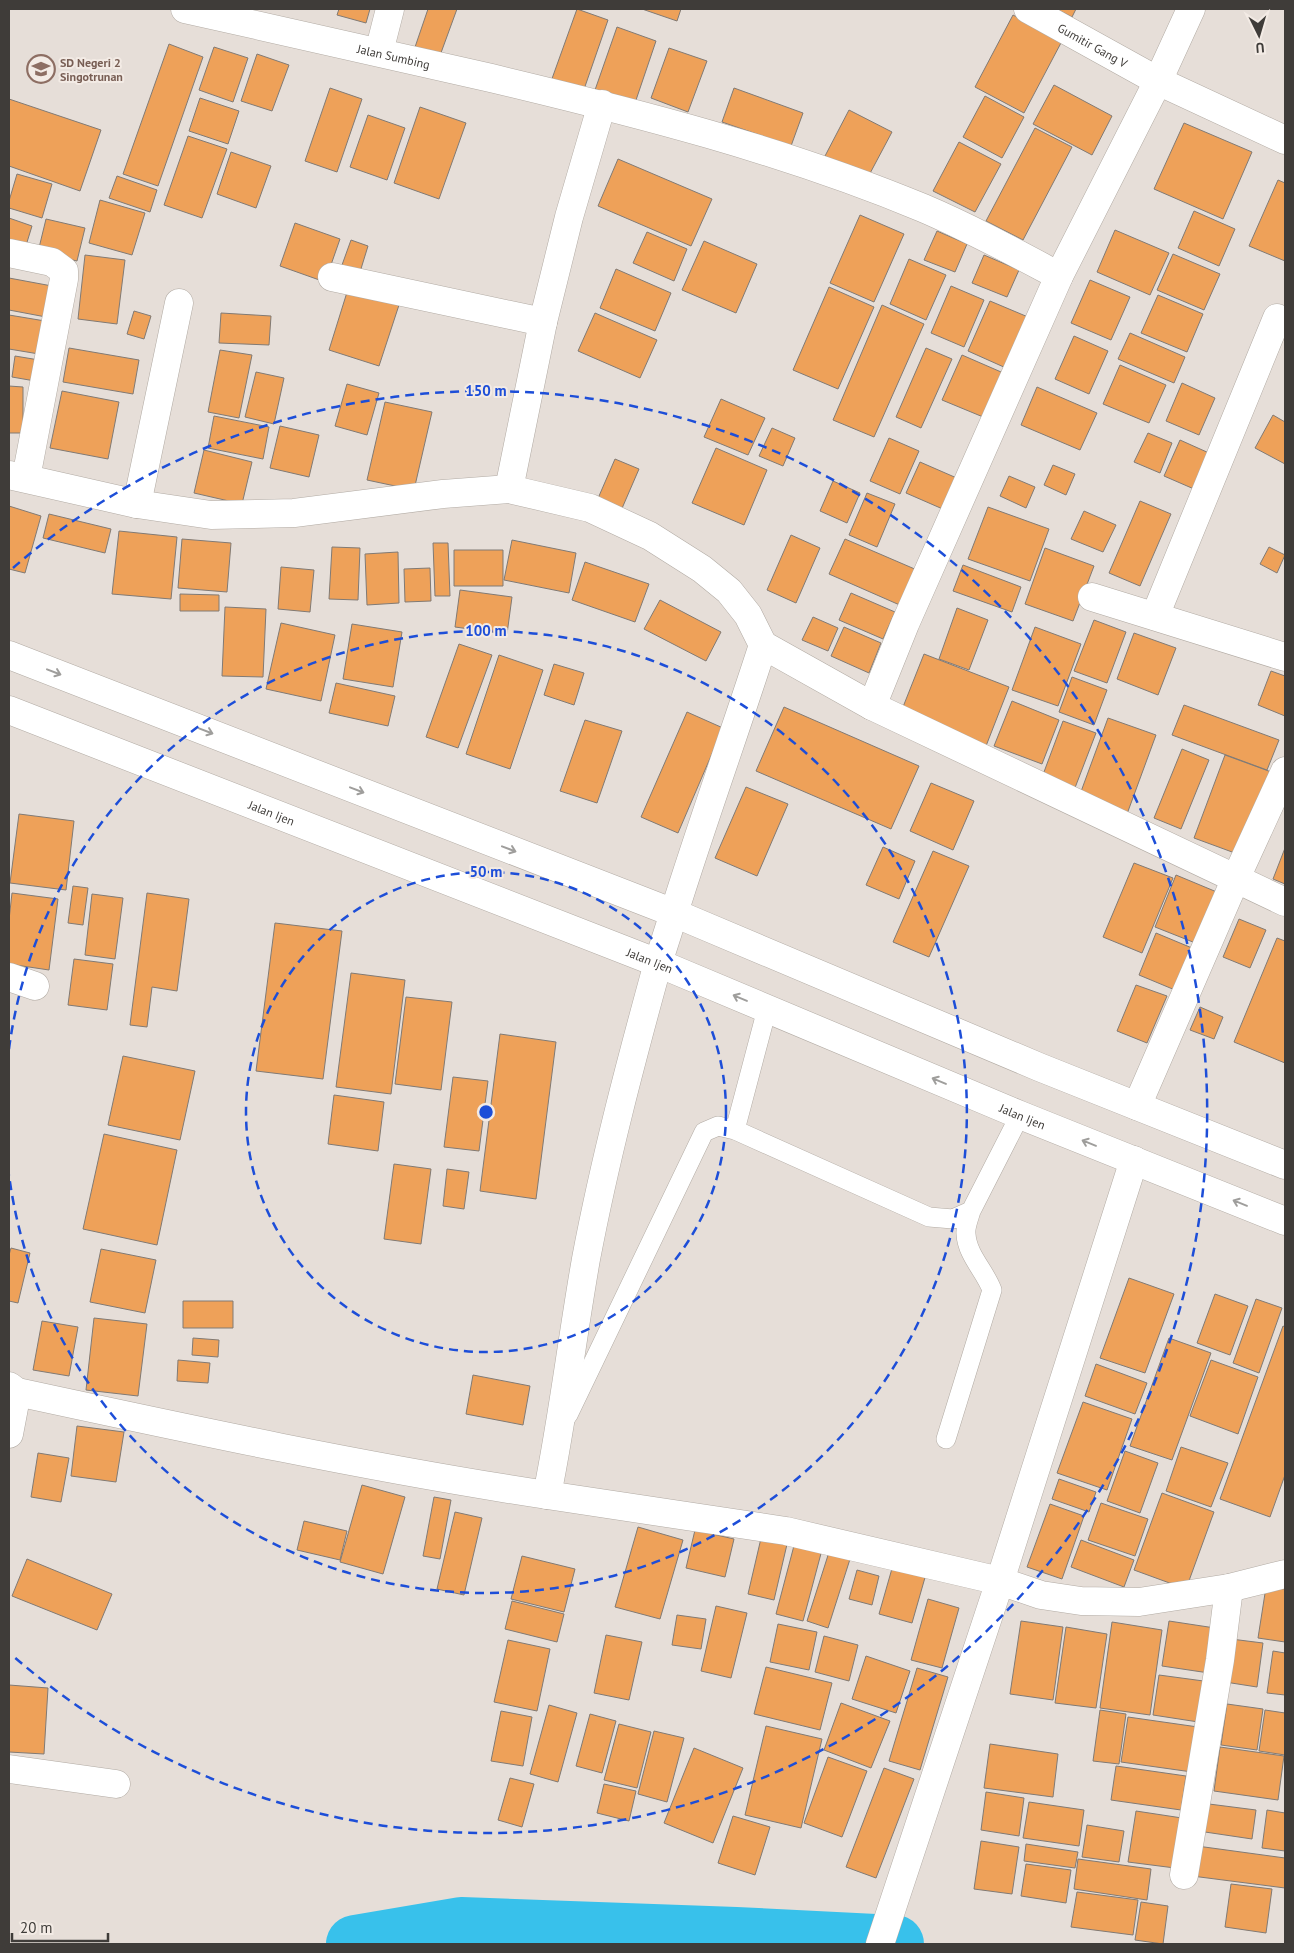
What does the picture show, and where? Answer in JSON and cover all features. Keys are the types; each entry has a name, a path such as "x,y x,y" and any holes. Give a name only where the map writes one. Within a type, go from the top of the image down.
{"street":[{"name":"Jalan Sumbing","path":"185,9 602,104 758,148 868,186 933,213 999,244 1059,276"},
{"path":"379,52 390,9"},
{"name":"Gumitir Gang V","path":"1028,9 1158,81 1285,140"},
{"path":"872,706 905,624 1059,276 1158,81 1191,9"},
{"path":"508,489 543,322 569,216 602,104"},
{"path":"9,253 52,262 64,271 64,279 17,476 136,504 211,515 294,513 443,494 508,489 590,508 650,536 702,569 728,591 748,615 762,645 872,706 1285,902"},
{"path":"332,277 543,322"},
{"path":"136,504 179,304"},
{"path":"1154,616 1277,318"},
{"path":"1092,597 1285,657"},
{"path":"547,1495 560,1431 586,1258 627,1073 699,832 740,715 762,645"},
{"path":"9,655 674,914 1039,1067 1285,1165"},
{"name":"Jalan Ijen","path":"9,710 658,964 1020,1115 1285,1221"},
{"path":"1137,1106 1236,878 1285,771"},
{"path":"9,977 35,986"},
{"path":"880,1944 1000,1581 1134,1160"},
{"path":"9,1434 13,1389 263,1445 480,1485 786,1531 1000,1581 1041,1596 1081,1600 1139,1602 1230,1588 1285,1574"},
{"path":"1184,1876 1230,1588"},
{"path":"9,1769 116,1784"}],"lane":[{"path":"735,1130 767,1009"},
{"path":"946,1439 992,1290 988,1279 970,1249 966,1233 970,1211 1020,1115"},
{"path":"560,1431 704,1132 718,1126 735,1130 928,1217 953,1220 970,1211"}],"building":[{"path":"339,9 370,9 366,23 337,15"},
{"path":"428,9 457,9 438,61 413,53"},
{"path":"577,9 608,20 581,98 549,87"},
{"path":"642,9 681,9 677,21"},
{"path":"1056,9 1076,9 1072,17"},
{"path":"1013,15 1062,41 1024,113 975,87"},
{"path":"617,27 656,41 635,103 595,90"},
{"path":"169,44 203,57 158,186 123,174"},
{"path":"214,47 248,58 233,102 199,90"},
{"path":"669,48 707,61 688,112 651,98"},
{"path":"257,54 289,65 272,111 241,101"},
{"path":"1054,85 1112,116 1092,155 1033,124"},
{"path":"330,88 362,99 337,172 305,161"},
{"path":"734,88 803,113 791,146 722,122"},
{"path":"985,96 1024,117 1002,158 963,137"},
{"path":"200,98 239,111 228,144 189,131"},
{"path":"9,99 101,130 80,191 9,166"},
{"path":"420,107 466,123 439,199 394,183"},
{"path":"849,110 892,132 867,179 825,156"},
{"path":"368,115 405,128 387,180 350,167"},
{"path":"1184,123 1252,152 1223,219 1154,189"},
{"path":"1035,128 1072,147 1023,240 986,221"},
{"path":"188,136 227,149 202,218 164,205"},
{"path":"959,142 1001,164 975,212 933,191"},
{"path":"231,152 271,166 256,208 217,194"},
{"path":"618,159 712,199 691,246 598,206"},
{"path":"17,174 52,184 42,218 9,208 9,201"},
{"path":"117,176 157,190 150,212 109,198"},
{"path":"1278,180 1285,183 1285,261 1249,246"},
{"path":"100,200 145,213 132,255 89,243"},
{"path":"1194,211 1235,229 1219,266 1178,248"},
{"path":"860,215 904,234 874,302 830,283"},
{"path":"9,218 32,226 24,252 9,247"},
{"path":"46,219 85,228 77,261 38,252"},
{"path":"295,223 340,239 325,282 280,266"},
{"path":"1115,230 1169,253 1150,295 1097,272"},
{"path":"937,231 967,244 955,272 924,260"},
{"path":"647,232 687,249 674,281 633,263"},
{"path":"351,240 368,246 360,272 342,265"},
{"path":"704,241 757,264 736,313 682,290"},
{"path":"1173,254 1220,274 1204,310 1157,290"},
{"path":"85,255 125,260 117,324 78,319"},
{"path":"984,255 1019,270 1007,297 972,283"},
{"path":"909,259 946,275 926,320 890,304"},
{"path":"616,269 671,293 655,331 600,308"},
{"path":"9,278 52,286 46,317 9,310"},
{"path":"1090,280 1130,297 1111,340 1071,323"},
{"path":"951,286 984,300 964,347 931,333"},
{"path":"829,287 874,307 838,389 793,370"},
{"path":"348,289 399,305 379,366 329,350"},
{"path":"1158,295 1203,314 1187,352 1141,333"},
{"path":"990,301 1028,317 1006,368 968,351"},
{"path":"882,305 924,324 874,437 833,420"},
{"path":"134,311 151,316 144,339 127,334"},
{"path":"221,313 271,316 269,345 219,343"},
{"path":"595,313 657,340 640,378 578,351"},
{"path":"9,315 45,321 39,354 9,349"},
{"path":"1130,333 1185,357 1174,383 1118,359"},
{"path":"1074,336 1108,351 1089,394 1055,379"},
{"path":"69,348 139,360 133,394 63,382"},
{"path":"926,348 952,359 921,428 896,417"},
{"path":"220,350 252,355 239,418 208,412"},
{"path":"962,355 1008,375 988,419 942,400"},
{"path":"15,356 39,360 35,381 12,377"},
{"path":"1120,365 1166,385 1149,423 1103,404"},
{"path":"256,372 284,378 274,424 245,417"},
{"path":"1182,383 1215,398 1199,435 1166,421"},
{"path":"347,384 379,393 367,435 335,426"},
{"path":"9,386 23,387 23,433 9,433"},
{"path":"1037,387 1097,413 1080,450 1021,425"},
{"path":"62,391 119,402 108,459 50,448"},
{"path":"721,399 765,418 748,455 704,437"},
{"path":"385,402 432,412 414,490 367,480"},
{"path":"1273,415 1285,422 1285,464 1255,448"},
{"path":"214,416 269,427 263,459 208,448"},
{"path":"280,426 319,435 309,477 270,468"},
{"path":"772,428 795,438 783,466 759,456"},
{"path":"1148,433 1172,443 1160,473 1134,462"},
{"path":"889,438 919,451 900,494 870,481"},
{"path":"1180,440 1209,453 1194,489 1164,476"},
{"path":"716,448 767,470 744,525 692,503"},
{"path":"204,450 252,462 242,504 194,493"},
{"path":"615,459 639,469 620,513 596,503"},
{"path":"920,462 959,479 945,510 906,493"},
{"path":"1053,465 1075,474 1066,495 1044,485"},
{"path":"1009,476 1035,487 1026,508 1000,496"},
{"path":"833,481 860,493 847,523 820,511"},
{"path":"867,493 895,504 877,547 849,535"},
{"path":"1140,501 1171,514 1140,586 1109,573"},
{"path":"9,506 41,516 25,573 9,569"},
{"path":"988,507 1049,529 1030,581 968,559"},
{"path":"1084,511 1116,525 1103,552 1071,539"},
{"path":"49,514 111,529 105,553 43,538"},
{"path":"119,531 177,537 171,599 112,594"},
{"path":"791,535 820,548 796,603 767,590"},
{"path":"182,539 231,543 227,592 178,588"},
{"path":"845,539 917,570 902,606 829,574"},
{"path":"512,540 576,553 569,593 504,580"},
{"path":"433,543 448,543 450,596 435,596"},
{"path":"332,547 360,548 358,600 329,599"},
{"path":"1269,547 1285,555 1277,573 1260,564"},
{"path":"1045,548 1094,566 1073,621 1025,604"},
{"path":"454,550 503,550 503,586 454,586"},
{"path":"398,552 399,603 367,605 365,554"},
{"path":"585,562 649,584 635,622 572,600"},
{"path":"963,565 1021,587 1012,612 953,591"},
{"path":"281,567 314,570 310,612 278,609"},
{"path":"430,568 431,601 405,602 404,569"},
{"path":"460,590 512,597 507,634 455,627"},
{"path":"851,593 895,612 883,639 839,620"},
{"path":"180,594 219,595 219,611 180,611"},
{"path":"660,600 721,632 706,661 644,629"},
{"path":"225,607 266,609 263,677 222,676"},
{"path":"957,608 988,620 969,670 939,659"},
{"path":"813,617 838,628 828,651 802,640"},
{"path":"1094,620 1126,632 1107,683 1074,671"},
{"path":"281,623 335,635 321,701 266,689"},
{"path":"352,624 402,632 393,687 343,679"},
{"path":"844,627 881,643 869,673 831,656"},
{"path":"1035,627 1081,644 1058,706 1012,690"},
{"path":"1134,633 1176,648 1158,695 1117,679"},
{"path":"459,644 492,655 458,748 426,737"},
{"path":"924,654 1009,687 986,746 901,712"},
{"path":"499,655 543,670 510,769 466,754"},
{"path":"554,664 584,673 574,705 544,695"},
{"path":"1271,671 1285,676 1285,716 1258,705"},
{"path":"1072,677 1107,690 1094,725 1059,712"},
{"path":"336,683 395,696 388,726 329,713"},
{"path":"1012,701 1059,720 1042,764 994,746"},
{"path":"1184,705 1279,740 1267,770 1172,735"},
{"path":"784,707 919,766 891,829 756,771"},
{"path":"687,712 723,728 678,833 641,817"},
{"path":"1108,718 1156,735 1127,814 1079,797"},
{"path":"585,720 622,731 597,803 560,791"},
{"path":"1063,721 1096,733 1073,793 1041,780"},
{"path":"1182,749 1209,760 1181,829 1154,818"},
{"path":"1225,755 1274,773 1243,856 1194,838"},
{"path":"931,783 974,801 953,850 910,831"},
{"path":"746,787 788,804 757,876 715,858"},
{"path":"19,814 74,821 66,890 10,883"},
{"path":"883,847 915,861 899,899 866,885"},
{"path":"1285,848 1285,884 1273,879"},
{"path":"933,851 969,866 929,957 893,942"},
{"path":"1134,863 1173,878 1142,953 1103,937"},
{"path":"1176,875 1224,895 1203,946 1155,927"},
{"path":"73,886 88,888 83,925 68,923"},
{"path":"12,893 58,899 49,970 9,964 9,920"},
{"path":"147,893 189,899 177,991 152,987 147,1027 130,1025"},
{"path":"92,894 123,898 115,959 85,955"},
{"path":"1239,919 1266,930 1250,968 1223,957"},
{"path":"275,923 342,931 323,1079 256,1071"},
{"path":"1156,933 1192,948 1175,990 1139,975"},
{"path":"1277,938 1285,941 1285,1063 1234,1042"},
{"path":"74,959 113,964 107,1010 68,1005"},
{"path":"351,973 405,980 391,1094 336,1087"},
{"path":"1136,985 1167,996 1147,1043 1117,1031"},
{"path":"406,997 452,1002 441,1090 395,1084"},
{"path":"1200,1007 1223,1017 1214,1039 1190,1030"},
{"path":"500,1034 556,1042 536,1199 480,1191"},
{"path":"123,1056 195,1071 180,1140 108,1125"},
{"path":"453,1077 488,1081 479,1151 444,1147"},
{"path":"334,1095 384,1102 378,1151 328,1144"},
{"path":"104,1134 177,1150 157,1245 83,1229"},
{"path":"394,1164 431,1169 421,1244 384,1239"},
{"path":"447,1169 469,1172 464,1209 443,1206"},
{"path":"11,1248 30,1253 18,1303 9,1301 9,1255"},
{"path":"101,1249 156,1260 145,1313 90,1302"},
{"path":"1129,1278 1174,1294 1145,1373 1100,1358"},
{"path":"1215,1294 1248,1306 1230,1355 1197,1343"},
{"path":"1256,1299 1282,1308 1259,1373 1233,1363"},
{"path":"183,1301 233,1301 233,1328 183,1328"},
{"path":"94,1318 147,1324 138,1396 86,1390"},
{"path":"42,1321 78,1327 69,1376 33,1370"},
{"path":"1283,1326 1285,1327 1285,1475 1270,1517 1220,1499"},
{"path":"193,1338 219,1340 218,1357 192,1355"},
{"path":"1169,1338 1211,1353 1172,1460 1130,1446"},
{"path":"178,1360 210,1363 208,1383 177,1381"},
{"path":"1211,1360 1258,1377 1238,1434 1190,1416"},
{"path":"1096,1364 1147,1383 1135,1414 1085,1396"},
{"path":"473,1375 530,1386 523,1425 466,1414"},
{"path":"1083,1402 1132,1419 1107,1490 1057,1473"},
{"path":"77,1426 124,1432 116,1482 71,1476"},
{"path":"1181,1447 1228,1463 1211,1507 1166,1491"},
{"path":"1125,1451 1158,1463 1140,1513 1107,1501"},
{"path":"38,1453 69,1458 61,1502 31,1497"},
{"path":"1059,1479 1096,1492 1089,1512 1052,1499"},
{"path":"362,1485 405,1497 383,1574 340,1562"},
{"path":"1162,1493 1214,1512 1186,1589 1134,1570"},
{"path":"434,1497 451,1500 440,1559 423,1556"},
{"path":"1101,1503 1148,1519 1135,1556 1088,1540"},
{"path":"1050,1504 1084,1516 1062,1579 1027,1567"},
{"path":"455,1512 482,1518 464,1595 437,1589"},
{"path":"304,1521 347,1531 340,1560 297,1550"},
{"path":"638,1527 683,1540 660,1619 615,1607"},
{"path":"695,1530 734,1539 725,1577 686,1568"},
{"path":"762,1534 788,1540 774,1600 748,1594"},
{"path":"796,1538 823,1546 803,1621 776,1614"},
{"path":"1081,1540 1134,1560 1124,1587 1071,1567"},
{"path":"830,1549 851,1556 828,1628 807,1621"},
{"path":"522,1556 575,1569 564,1612 511,1599"},
{"path":"27,1559 112,1594 97,1630 12,1596"},
{"path":"893,1565 926,1574 912,1623 879,1614"},
{"path":"857,1570 879,1576 872,1605 849,1599"},
{"path":"1266,1587 1285,1589 1285,1642 1258,1638"},
{"path":"928,1599 959,1608 942,1668 911,1660"},
{"path":"512,1601 564,1614 557,1642 505,1629"},
{"path":"716,1606 747,1613 731,1678 701,1671"},
{"path":"677,1615 706,1619 701,1649 672,1645"},
{"path":"1021,1621 1063,1627 1053,1700 1010,1694"},
{"path":"1169,1621 1215,1628 1209,1673 1162,1666"},
{"path":"1112,1622 1162,1630 1150,1715 1100,1708"},
{"path":"778,1624 817,1632 809,1670 770,1662"},
{"path":"1066,1627 1107,1634 1096,1708 1055,1703"},
{"path":"606,1635 642,1642 629,1700 594,1693"},
{"path":"824,1636 858,1645 849,1681 815,1672"},
{"path":"1231,1639 1263,1643 1257,1687 1225,1682"},
{"path":"508,1640 550,1649 537,1711 494,1702"},
{"path":"1273,1651 1285,1653 1285,1695 1267,1693"},
{"path":"866,1656 910,1671 896,1713 852,1699"},
{"path":"766,1667 832,1683 820,1730 754,1714"},
{"path":"917,1668 948,1677 920,1770 889,1761"},
{"path":"1159,1675 1211,1682 1205,1723 1153,1715"},
{"path":"9,1685 48,1688 44,1754 9,1752"},
{"path":"841,1703 890,1721 871,1768 824,1750"},
{"path":"1227,1704 1263,1709 1257,1750 1221,1745"},
{"path":"549,1705 577,1713 558,1782 530,1774"},
{"path":"1100,1710 1126,1714 1119,1764 1093,1761"},
{"path":"1265,1710 1285,1713 1285,1755 1259,1751"},
{"path":"501,1711 532,1717 523,1766 491,1761"},
{"path":"590,1714 616,1721 602,1773 576,1766"},
{"path":"1128,1717 1198,1727 1192,1772 1121,1762"},
{"path":"619,1724 651,1732 637,1788 604,1780"},
{"path":"766,1726 822,1739 801,1828 745,1815"},
{"path":"654,1731 684,1738 667,1802 638,1794"},
{"path":"990,1744 1058,1754 1053,1797 984,1788"},
{"path":"1220,1747 1284,1756 1278,1800 1214,1791"},
{"path":"694,1748 743,1768 713,1843 664,1823"},
{"path":"828,1757 867,1771 842,1837 804,1823"},
{"path":"1116,1766 1186,1776 1181,1810 1111,1800"},
{"path":"884,1768 914,1779 876,1878 846,1867"},
{"path":"510,1778 534,1784 522,1827 498,1820"},
{"path":"604,1784 636,1791 629,1821 597,1813"},
{"path":"986,1792 1024,1798 1019,1836 981,1830"},
{"path":"1029,1802 1084,1810 1079,1846 1023,1838"},
{"path":"1209,1804 1256,1810 1252,1839 1205,1832"},
{"path":"1267,1810 1285,1813 1285,1851 1262,1848"},
{"path":"1136,1811 1182,1818 1175,1868 1128,1862"},
{"path":"733,1816 770,1827 755,1875 718,1863"},
{"path":"1087,1825 1124,1831 1119,1862 1082,1857"},
{"path":"981,1841 1019,1847 1012,1894 974,1889"},
{"path":"1026,1844 1078,1852 1075,1868 1024,1861"},
{"path":"1197,1846 1285,1858 1285,1888 1192,1876"},
{"path":"1078,1859 1151,1869 1147,1900 1074,1889"},
{"path":"1026,1864 1071,1870 1066,1903 1021,1896"},
{"path":"1231,1884 1272,1889 1266,1933 1225,1927"},
{"path":"1077,1892 1138,1900 1133,1935 1071,1927"},
{"path":"1141,1902 1168,1906 1163,1944 1135,1940"}],"waterway":[{"path":"355,1944 461,1926 895,1944"}],"place":[{"name":"SD Negeri 2 Singotrunan","path":"41,69"}]}
